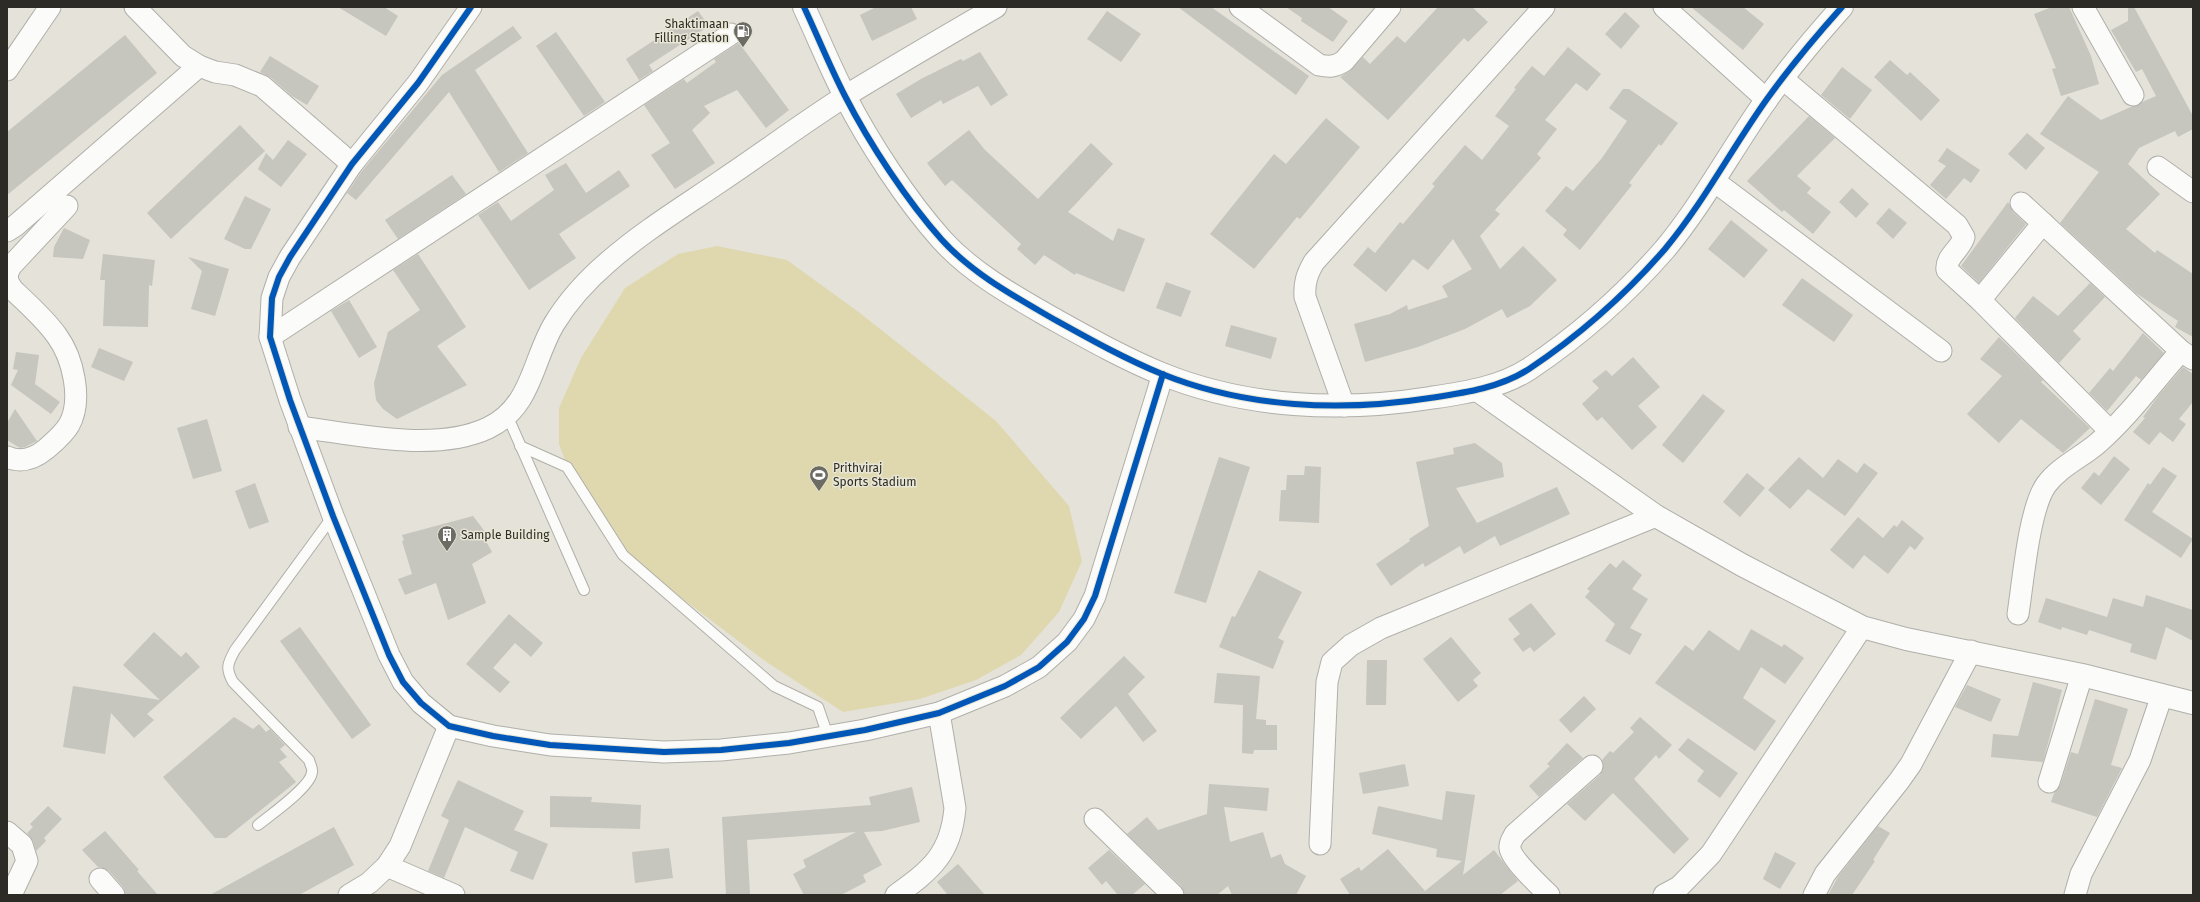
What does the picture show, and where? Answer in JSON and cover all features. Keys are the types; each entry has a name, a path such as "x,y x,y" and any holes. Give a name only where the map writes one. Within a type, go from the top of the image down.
{"street":[{"path":"7,70 50,7"},
{"path":"136,7 183,56 199,66 215,72 235,75 262,86 352,164"},
{"path":"471,7 418,83 352,164 290,257 279,277 272,298 270,337 299,427 389,655 403,682 420,703 450,726 493,736 550,745 664,752 721,750 789,743 939,713 1004,686 1039,667 1067,642 1084,619 1095,596 1163,374"},
{"path":"804,7 845,96 904,191 943,241 964,261 1012,295 1105,348 1163,374 1205,388 1259,400 1301,405 1344,406 1417,400 1477,390 1525,372 1560,347 1614,303 1666,247 1714,181 1767,100 1842,7"},
{"path":"299,427 411,440 435,440 469,434 489,427 507,415 526,393 544,345 564,308 583,285 609,261 666,219 845,96 996,7"},
{"path":"1240,7 1319,65 1328,67 1337,66 1344,61 1390,7"},
{"path":"1344,406 1305,297 1304,285 1307,274 1319,256 1544,7"},
{"path":"1664,7 1767,100"},
{"path":"2083,7 2133,95"},
{"path":"270,337 731,34"},
{"path":"7,231 21,221 199,66"},
{"path":"1783,79 1957,225 1964,237 1963,242 1948,261 1947,270 1980,300 2031,354 2110,431"},
{"path":"2158,167 2193,192"},
{"path":"1714,181 1941,351"},
{"path":"2018,614 2033,520 2038,502 2046,485 2059,471 2089,450 2110,431 2187,355 2021,203"},
{"path":"7,457 23,461 41,453 59,438 69,425 75,412 76,398 73,374 57,336 13,290 8,282 7,274 11,266 66,206"},
{"path":"1980,300 2043,223"},
{"path":"1477,390 1656,516 1749,569 1862,627 1906,639 1971,651 2082,675 2193,703"},
{"path":"1320,844 1327,682 1332,662 1351,645 1381,628 1656,516"},
{"path":"1664,895 1679,887 1711,854 1862,627"},
{"path":"1814,895 1825,874 1900,781 1911,764 1971,651"},
{"path":"2049,782 2082,675"},
{"path":"2075,895 2081,874 2140,760 2162,695"},
{"path":"896,895 928,872 950,838 954,823 955,808 939,713"},
{"path":"349,895 369,883 387,866 400,846 450,726"},
{"path":"1549,895 1514,857 1510,849 1511,842 1516,834 1592,766"},
{"path":"1096,819 1173,895"},
{"path":"7,832 22,845 27,860 11,895"},
{"path":"387,866 454,895"},
{"path":"100,879 114,895"}],"lane":[{"path":"507,415 584,590"},
{"path":"520,446 567,467 623,554 774,686 818,707 828,736"},
{"path":"258,825 303,788 310,780 313,771 309,760 233,682 227,672 229,661 235,650 333,516"}],"shaded area":[{"name":"Prithviraj Sports Stadium","path":"717,246 787,260 860,313 996,421 1069,506 1082,561 1059,612 1021,655 976,680 920,699 843,712 765,661 610,544 572,479 559,444 559,408 581,358 625,288 678,254"}],"building":[{"path":"338,7 384,7 398,16 386,36"},
{"path":"876,7 911,7 917,19 872,41 860,15"},
{"path":"1178,7 1211,7 1309,76 1296,95"},
{"path":"1286,7 1328,7 1348,21 1333,42 1301,21 1302,18"},
{"path":"1438,7 1472,7 1488,22 1468,42 1464,38 1388,120 1340,77 1350,71 1363,57 1370,64 1397,36 1405,43"},
{"path":"1691,7 1743,7 1764,24 1743,50"},
{"path":"2052,7 2069,7 2091,56 2099,84 2061,96 2052,69 2056,68 2034,14"},
{"path":"2128,7 2134,7 2193,116 2193,129 2178,137 2175,131 2139,148 2128,164 2160,194 2126,229 2155,253 2157,250 2193,274 2193,337 2175,327 2178,321 2136,293 2060,223 2099,172 2040,134 2068,96 2101,120 2156,96 2142,69 2136,72 2111,30 2128,21"},
{"path":"698,11 709,26 649,65 653,71 639,80 626,59"},
{"path":"1107,11 1141,34 1121,62 1087,39"},
{"path":"1625,12 1640,26 1621,49 1605,34"},
{"path":"513,26 522,38 475,70 528,153 499,172 449,92 356,200 347,193 362,171 442,75"},
{"path":"556,32 605,102 584,116 536,46"},
{"path":"125,35 157,73 7,195 7,132"},
{"path":"739,43 789,110 766,128 737,90 704,106 710,113 692,130 715,163 675,189 651,155 670,143 644,105 684,79 687,83 716,62 714,59"},
{"path":"1568,47 1601,74 1587,91 1576,83 1545,120 1557,129 1537,154 1541,158 1495,210 1500,214 1480,236 1500,269 1523,246 1557,280 1530,306 1507,318 1502,309 1465,329 1418,347 1365,362 1354,324 1390,314 1407,305 1408,310 1448,297 1442,286 1472,269 1453,239 1428,270 1413,259 1386,292 1353,265 1368,247 1375,253 1400,222 1403,224 1435,186 1432,184 1465,145 1482,160 1509,126 1495,116 1516,89 1514,88 1532,66 1544,76"},
{"path":"980,52 1008,95 991,106 978,86 943,104 941,100 911,118 896,94 921,79 961,59 963,61"},
{"path":"270,56 319,86 307,105 292,96 270,77 260,72"},
{"path":"1890,60 1907,75 1910,72 1940,100 1921,121 1874,77"},
{"path":"1842,67 1872,90 1850,119 1821,95"},
{"path":"1623,89 1629,89 1678,123 1661,146 1659,144 1629,183 1632,185 1580,250 1563,235 1567,230 1545,211 1566,186 1573,191 1602,158 1627,121 1609,108"},
{"path":"1809,116 1835,138 1797,176 1811,188 1807,193 1831,212 1813,234 1784,210 1782,212 1747,181"},
{"path":"1326,118 1360,147 1300,219 1297,217 1254,269 1210,234 1274,154 1286,164"},
{"path":"240,125 265,151 171,239 147,213"},
{"path":"969,130 985,150 1038,199 1091,143 1113,164 1068,212 1113,241 1118,228 1145,239 1124,292 1076,273 1075,275 1044,255 1035,265 1017,249 1021,244 952,180 945,186 927,163"},
{"path":"2027,133 2045,148 2026,170 2008,154"},
{"path":"288,140 307,154 281,187 258,169 266,153 273,160"},
{"path":"1947,148 1980,170 1971,183 1964,178 1946,199 1930,185 1946,166 1938,161"},
{"path":"566,163 586,193 619,170 630,186 559,234 576,258 529,290 478,215 498,202 511,221 554,190 545,175"},
{"path":"452,175 466,194 398,239 385,220"},
{"path":"1852,188 1869,204 1856,218 1839,202"},
{"path":"245,196 271,209 251,249 245,249 224,239"},
{"path":"2008,202 2013,212 2026,224 1979,283 1961,266"},
{"path":"1889,208 1907,223 1893,239 1876,223"},
{"path":"1731,220 1768,250 1744,278 1708,249"},
{"path":"64,228 90,240 83,259 53,257 54,247"},
{"path":"103,254 155,260 152,286 149,285 148,327 103,326 105,280 100,280"},
{"path":"418,254 466,327 437,346 467,385 397,419 383,409 376,400 374,383 388,332 420,310 393,270"},
{"path":"188,257 229,269 215,316 191,309 202,271"},
{"path":"1802,278 1853,315 1834,342 1782,305"},
{"path":"1166,282 1191,291 1181,317 1156,308"},
{"path":"2090,283 2105,297 2073,331 2081,339 2059,363 2015,318 2033,296 2058,316"},
{"path":"349,300 377,347 359,358 331,311"},
{"path":"1231,325 1277,338 1271,359 1225,346"},
{"path":"2143,333 2164,353 2141,380 2136,376 2107,411 2089,393 2110,368 2113,371"},
{"path":"1999,337 2043,380 2041,382 2090,428 2063,453 2021,419 1999,443 1967,414 2002,376 1980,359"},
{"path":"99,348 133,362 124,381 91,367"},
{"path":"16,352 39,355 35,384 60,402 51,414 11,385 18,370 13,369"},
{"path":"1633,357 1660,387 1638,406 1657,427 1632,450 1602,417 1597,421 1582,404 1599,388 1592,381 1606,370 1612,376"},
{"path":"2183,367 2193,374 2193,402 2179,419 2186,424 2173,442 2160,432 2149,445 2133,432 2145,418 2143,417 2159,395"},
{"path":"1703,394 1725,411 1683,463 1662,445"},
{"path":"15,409 37,441 20,448 7,440 7,423"},
{"path":"207,419 222,471 193,479 177,428"},
{"path":"1475,443 1502,463 1504,477 1456,488 1477,523 1557,487 1570,514 1500,546 1495,536 1464,554 1460,546 1425,567 1423,563 1391,586 1376,564 1429,526 1416,462 1454,454 1453,448"},
{"path":"2114,456 2130,469 2101,505 2081,488 2094,472 2099,476"},
{"path":"1219,457 1250,467 1206,603 1174,593"},
{"path":"1799,457 1823,478 1838,459 1857,473 1864,463 1878,473 1845,516 1808,489 1790,509 1768,490"},
{"path":"1305,466 1321,467 1319,523 1279,521 1281,490 1286,490 1287,475 1304,475"},
{"path":"2163,467 2177,476 2152,512 2193,539 2181,558 2124,520 2148,483 2150,485"},
{"path":"1747,473 1765,488 1740,517 1723,502"},
{"path":"255,483 269,522 249,529 235,491"},
{"name":"Sample Building","path":"473,516 486,533 483,536 492,552 472,564 486,603 448,620 436,583 405,595 398,579 412,574 402,541 404,540 402,535"},
{"path":"1858,517 1883,538 1894,525 1897,527 1902,520 1924,538 1915,550 1910,546 1888,574 1864,555 1853,569 1830,550"},
{"path":"1623,560 1642,575 1632,589 1648,599 1630,628 1642,634 1630,655 1605,641 1615,624 1585,597 1590,591 1587,589 1610,563 1616,568"},
{"path":"1259,570 1302,592 1278,638 1284,641 1273,669 1219,647 1232,616 1235,617"},
{"path":"2146,595 2193,610 2193,641 2166,627 2156,660 2130,652 2132,644 2089,630 2087,635 2062,627 2061,630 2038,622 2046,598 2107,617 2113,598 2143,607"},
{"path":"1531,603 1556,634 1534,652 1530,647 1523,652 1513,639 1520,634 1508,619"},
{"path":"509,614 543,643 531,657 515,643 493,668 510,682 500,693 466,664"},
{"path":"300,627 371,725 352,739 280,641"},
{"path":"1751,629 1782,647 1784,644 1804,658 1785,684 1761,667 1743,698 1776,721 1755,751 1655,683 1685,645 1693,651 1709,630 1739,651"},
{"path":"154,632 181,657 186,652 200,667 147,714 154,720 134,738 111,713 105,754 63,747 73,686 160,700 123,665"},
{"path":"1451,637 1481,673 1473,680 1478,686 1458,702 1423,659"},
{"path":"1124,656 1145,677 1128,694 1157,731 1143,742 1116,706 1081,739 1060,718"},
{"path":"1367,660 1387,660 1386,705 1366,705"},
{"path":"1217,673 1260,676 1256,719 1266,720 1266,725 1277,725 1277,750 1254,750 1253,754 1242,753 1243,705 1214,703"},
{"path":"2033,682 2062,690 2043,762 1991,757 1993,734 2018,736"},
{"path":"1967,685 2001,699 1991,722 1955,707"},
{"path":"1584,696 1596,709 1571,733 1559,720"},
{"path":"2095,699 2128,709 2111,765 2122,768 2097,817 2051,802 2054,793 2060,786 2071,752 2078,754"},
{"path":"234,717 253,729 259,724 266,732 270,729 285,745 280,749 287,757 279,762 296,782 226,838 215,838 163,777"},
{"path":"1640,717 1672,745 1659,759 1656,755 1634,779 1689,839 1674,854 1613,793 1585,821 1567,804 1600,775 1603,769 1602,760 1610,751 1613,753 1634,732 1630,728"},
{"path":"1688,738 1738,773 1720,798 1697,781 1704,771 1678,750"},
{"path":"1567,743 1583,758 1539,797 1529,786 1550,766 1547,764"},
{"path":"1405,764 1409,786 1363,794 1359,773"},
{"path":"458,780 524,811 514,830 548,844 533,880 510,871 518,852 465,827 444,878 428,871 449,820 441,816"},
{"path":"1209,784 1269,788 1267,811 1224,807 1230,842 1263,832 1271,858 1281,854 1285,864 1306,876 1296,895 1232,895 1228,886 1217,895 1185,895 1181,886 1127,834 1147,817 1158,830 1207,814"},
{"path":"912,787 920,822 882,831 864,832 882,865 863,875 866,882 841,895 804,895 793,874 806,867 803,860 856,832 747,840 750,895 726,895 722,817 871,805 869,797"},
{"path":"1446,791 1475,795 1463,875 1494,850 1518,881 1500,895 1350,895 1340,879 1359,867 1361,871 1388,849 1425,891 1462,861 1436,857 1437,849 1372,834 1378,806 1442,820"},
{"path":"550,796 592,797 591,802 641,805 640,829 550,827"},
{"path":"48,806 62,819 44,838 46,841 36,851 33,841 27,833 33,827 30,824"},
{"path":"1878,826 1890,833 1873,860 1875,861 1852,895 1828,895 1838,877"},
{"path":"334,827 354,865 299,895 210,895"},
{"path":"105,831 139,870 137,871 158,895 126,895 123,887 109,871 98,867 82,850"},
{"path":"669,848 673,878 635,883 632,852"},
{"path":"1109,850 1145,884 1132,895 1118,895 1106,881 1102,885 1088,868"},
{"path":"1775,852 1796,863 1780,889 1763,879"},
{"path":"958,864 985,895 948,895 937,882"}],"cycle path":[{"path":"471,7 418,83 352,164 290,257 279,277 272,298 270,337 290,400 333,516 389,655 403,682 421,703 449,726 493,736 550,745 664,752 721,750 789,743 865,730 939,713 1005,686 1039,667 1067,642 1084,619 1095,596 1163,374"},
{"path":"804,7 845,96 865,133 889,171 915,208 942,240 979,273 1021,300 1077,332 1147,368 1162,374 1227,394 1260,400 1328,406 1396,402 1468,392 1506,381 1529,369 1548,356 1601,314 1650,266 1665,249 1705,194 1767,99 1803,52 1842,7"}],"place":[{"name":"Shaktimaan Filling Station","path":"743,48"},
{"name":"Prithviraj Sports Stadium","path":"819,492"},
{"name":"Sample Building","path":"447,552"}]}
